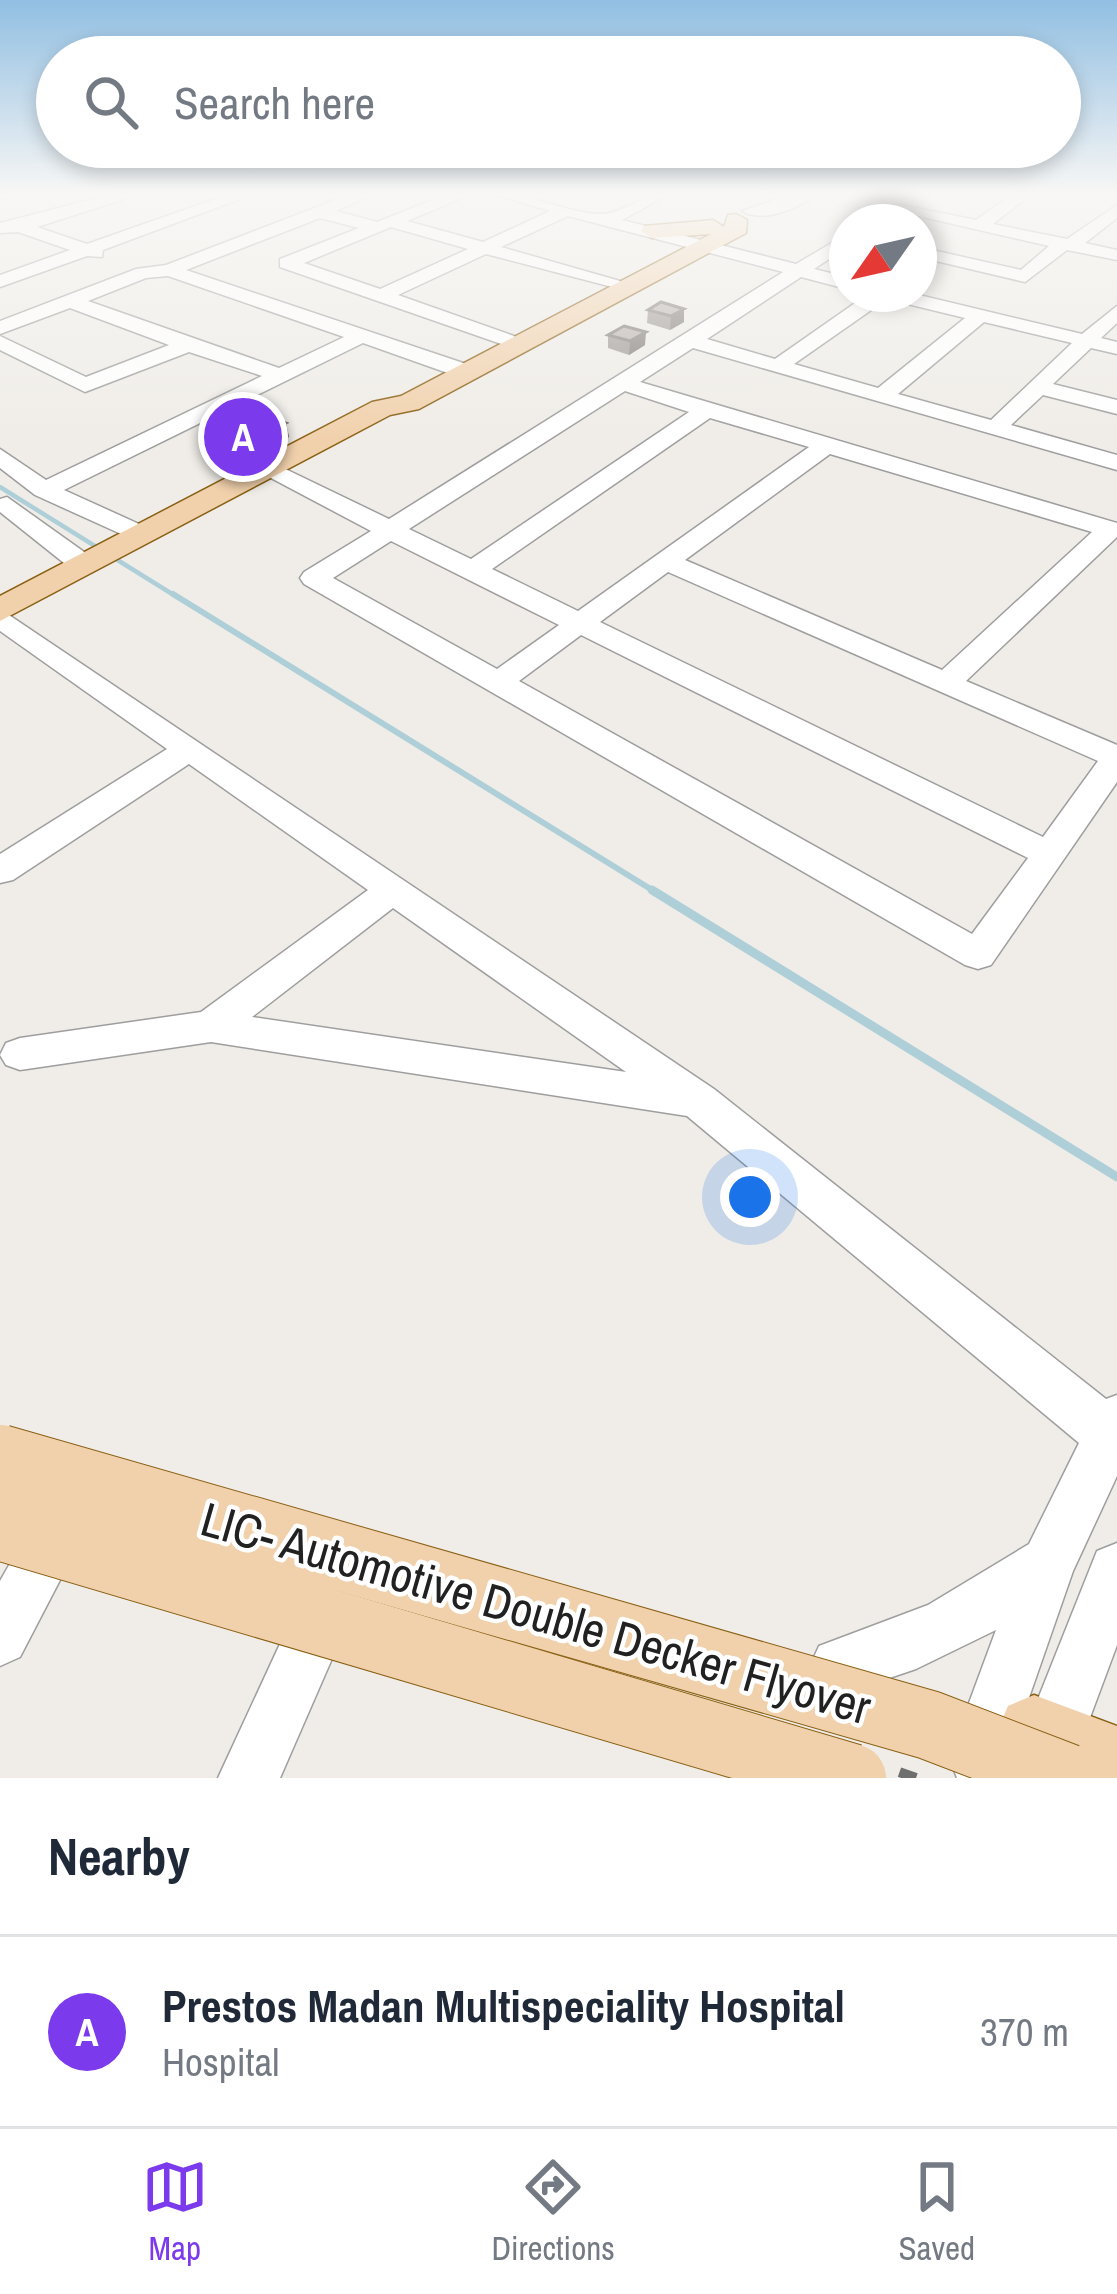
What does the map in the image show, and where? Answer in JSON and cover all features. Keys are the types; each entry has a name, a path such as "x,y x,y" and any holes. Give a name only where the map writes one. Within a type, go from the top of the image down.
{"main road":[{"path":"0,614 382,408 390,397 460,369 629,275"},
{"path":"460,369 631,275"},
{"path":"0,1431 839,1666 1027,1758 1117,1765"},
{"name":"LIC- Automotive Double Decker Flyover","path":"0,1459 929,1725 1027,1758"},
{"path":"15,1542 770,1778"},
{"name":"LIC- Automotive Double Decker Flyover","path":"15,1542 852,1778"}],"street":[{"path":"0,328 138,275"},
{"path":"184,275 460,369"},
{"path":"323,275 507,340"},
{"path":"381,296 424,275"},
{"path":"578,275 613,285"},
{"path":"667,562 1117,758 978,955 314,578 626,384 789,275"},
{"path":"290,311 354,285"},
{"path":"70,301 281,375"},
{"path":"937,305 1117,348"},
{"path":"778,366 854,312"},
{"path":"995,428 1117,312"},
{"path":"882,396 980,315"},
{"path":"15,480 281,375 361,336"},
{"path":"690,341 1117,463"},
{"path":"0,342 85,385 188,345"},
{"path":"626,384 1113,524"},
{"path":"1038,387 1117,407"},
{"path":"475,568 707,410"},
{"path":"498,682 827,445"},
{"path":"266,469 1049,854"},
{"path":"15,480 130,541"},
{"path":"15,480 86,564"},
{"path":"946,683 1113,524"},
{"path":"0,614 188,751 699,1101 1114,1432 1048,1563 1027,1758"},
{"path":"0,871 188,751"},
{"path":"211,1026 393,890"},
{"path":"20,1054 211,1026 699,1101"},
{"path":"0,1637 15,1542 98,1458"},
{"path":"839,1666 891,1654 939,1631 991,1604 1048,1563"},
{"path":"1027,1758 1116,1581"},
{"path":"249,1778 313,1638"}],"building":[{"path":"661,302 684,309 671,316 648,310"},
{"path":"624,326 646,332 630,341 608,335"},
{"path":"243,407 286,423 251,442 207,425"}],"waterway":[{"path":"0,487 177,597"},
{"path":"173,594 657,893"},
{"path":"652,890 1117,1177"}],"railway":[{"path":"0,1487 810,1709 1006,1778"},
{"path":"0,1514 806,1739 916,1778"}],"place":[{"name":"Prestos Madan Multispeciality Hospital","path":"243,437"}]}
